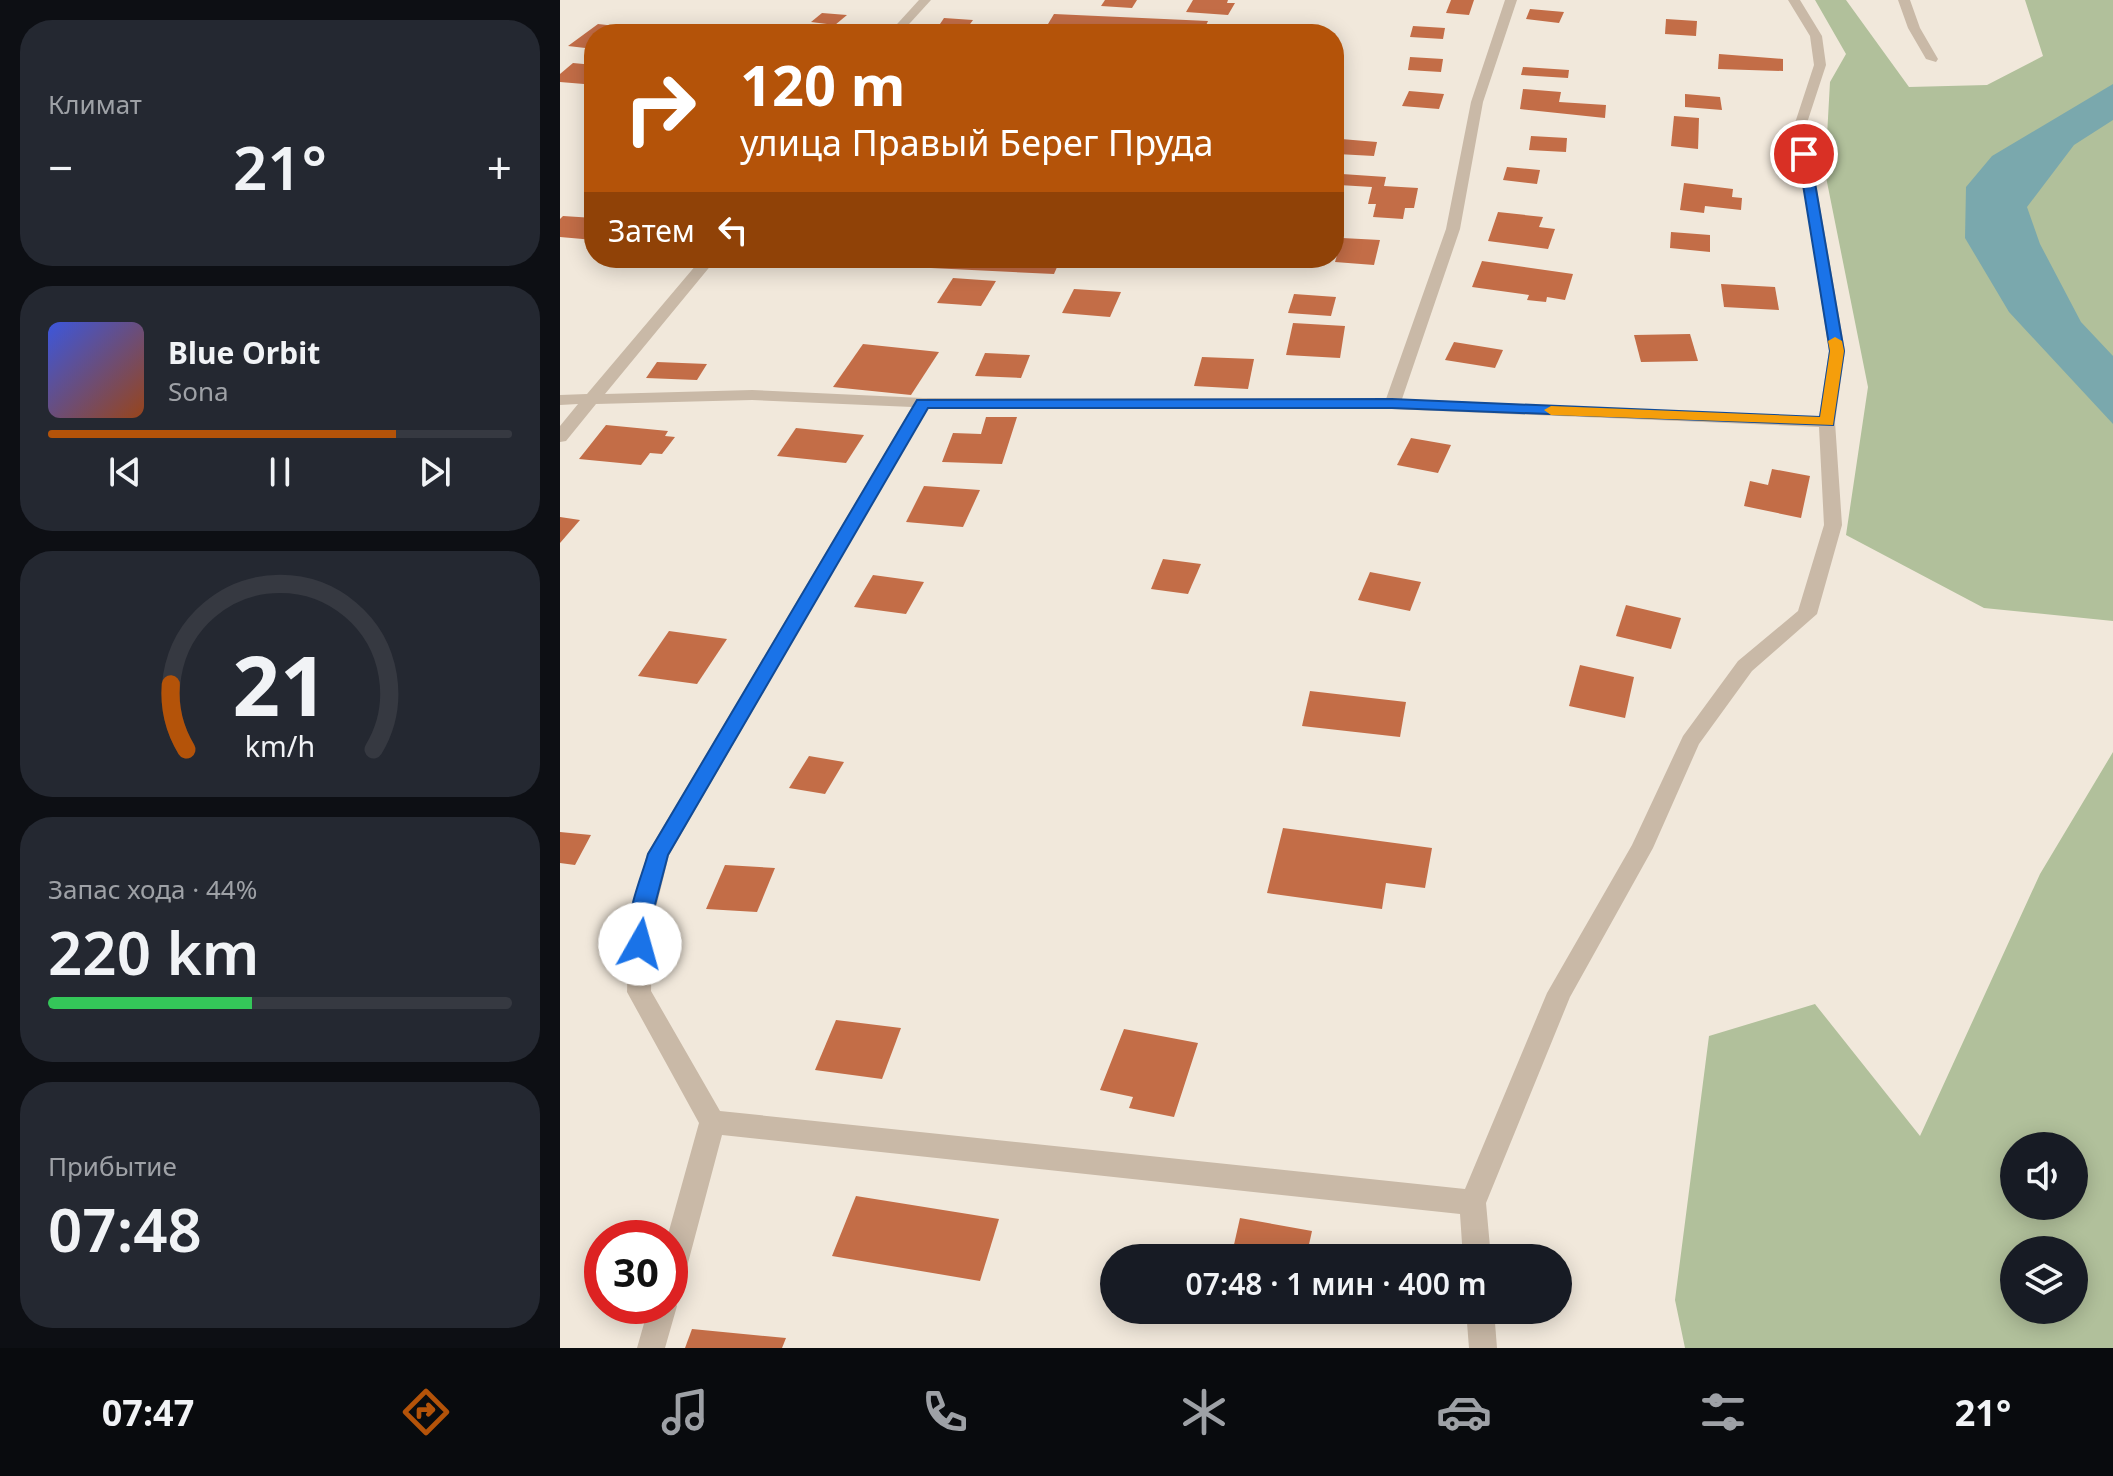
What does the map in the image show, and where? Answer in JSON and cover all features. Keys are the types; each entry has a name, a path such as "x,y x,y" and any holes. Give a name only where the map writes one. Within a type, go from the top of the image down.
{"street":[{"path":"903,24 925,0"},
{"path":"1392,404 1453,229 1477,102 1511,0"},
{"path":"1476,1244 1473,1203 1559,993 1642,848 1690,741 1745,666 1807,614 1833,525 1827,422 1837,351 1800,126 1820,65 1816,36 1794,0"},
{"path":"1904,0 1914,28 1932,59"},
{"path":"560,437 702,268"},
{"path":"560,400 752,395 923,403 1392,404 1827,422"},
{"path":"686,1220 712,1122 639,992 641,920 658,854 923,403"},
{"path":"712,1122 1473,1203"},
{"path":"651,1348 658,1324"},
{"path":"1481,1324 1483,1348"}],"green space":[{"path":"1815,0 1846,0 1909,87 1987,85 2043,56 2025,0 2113,0 2113,621 1984,608 1846,535 1868,387 1825,172 1830,82 1846,54"},
{"path":"2113,752 2113,1348 1685,1348 1675,1300 1709,1036 1815,1004 1920,1136 2040,874"}],"water":[{"path":"2113,84 2113,120 2074,145 2027,207 2040,244 2081,322 2113,356 2113,424 2009,312 1965,238 1966,187 1992,156"}],"building":[{"path":"1105,0 1137,0 1132,8 1101,6"},
{"path":"1193,0 1228,0 1227,3 1235,3 1228,15 1186,12"},
{"path":"1451,0 1474,0 1469,15 1446,13"},
{"path":"1530,9 1564,12 1559,23 1526,19"},
{"path":"822,13 847,15 836,24 811,22"},
{"path":"1054,14 1208,21 1207,24 1048,24"},
{"path":"944,18 973,20 970,24 940,24"},
{"path":"1666,19 1697,21 1696,36 1665,34"},
{"path":"1413,26 1445,28 1443,39 1410,37"},
{"path":"584,34 584,48 568,46"},
{"path":"1719,54 1783,59 1783,71 1718,69"},
{"path":"1410,57 1443,59 1441,72 1408,70"},
{"path":"573,63 584,64 584,84 560,82 560,74"},
{"path":"1523,67 1569,70 1568,78 1521,75"},
{"path":"1523,89 1561,92 1559,102 1606,105 1605,118 1520,109"},
{"path":"1409,91 1444,94 1439,109 1402,106"},
{"path":"1685,94 1720,97 1722,110 1685,107"},
{"path":"1674,116 1699,118 1698,149 1671,146"},
{"path":"1531,136 1567,138 1566,152 1529,150"},
{"path":"1344,139 1377,142 1374,156 1344,154"},
{"path":"1507,167 1540,170 1537,184 1503,180"},
{"path":"1344,174 1386,177 1384,186 1418,188 1414,208 1405,208 1403,219 1373,217 1376,204 1368,204 1372,187 1344,185"},
{"path":"1684,183 1733,189 1732,197 1742,198 1741,210 1705,206 1704,213 1680,210"},
{"path":"1498,212 1543,217 1539,227 1555,229 1548,249 1488,241"},
{"path":"563,216 584,217 584,239 560,237 560,219"},
{"path":"1671,232 1710,235 1710,252 1670,248"},
{"path":"1344,238 1380,240 1374,265 1344,263"},
{"path":"1482,261 1573,274 1565,300 1547,297 1546,302 1527,300 1529,295 1472,287"},
{"path":"931,268 1057,268 1054,274"},
{"path":"953,278 996,281 981,306 937,303"},
{"path":"1721,284 1775,287 1779,310 1724,307"},
{"path":"1074,289 1121,292 1110,317 1062,313"},
{"path":"1294,294 1336,297 1331,316 1288,313"},
{"path":"1293,323 1345,326 1340,358 1286,355"},
{"path":"1690,334 1698,361 1641,362 1634,335"},
{"path":"1454,342 1503,350 1495,368 1445,360"},
{"path":"863,344 939,352 911,395 833,387"},
{"path":"985,353 1030,355 1021,378 975,376"},
{"path":"1202,357 1254,359 1248,389 1194,386"},
{"path":"657,362 707,364 697,380 646,378"},
{"path":"986,417 1017,417 1002,464 942,462 953,433 981,434"},
{"path":"606,425 668,431 665,436 675,437 662,454 650,453 641,465 579,459"},
{"path":"796,428 864,435 846,463 777,456"},
{"path":"1411,438 1451,445 1438,473 1397,465"},
{"path":"1772,469 1810,476 1801,518 1744,506 1750,481 1768,485"},
{"path":"924,486 980,490 963,527 906,522"},
{"path":"560,517 580,520 560,543"},
{"path":"1163,559 1201,564 1188,594 1151,589"},
{"path":"1370,572 1421,582 1410,611 1358,600"},
{"path":"873,575 924,582 906,614 854,607"},
{"path":"1626,605 1681,618 1671,649 1616,636"},
{"path":"669,631 727,639 697,684 638,676"},
{"path":"1580,665 1634,677 1625,718 1569,706"},
{"path":"1310,691 1406,702 1400,737 1302,726"},
{"path":"809,756 844,762 825,794 789,788"},
{"path":"1283,828 1432,848 1425,888 1386,883 1382,909 1267,893"},
{"path":"560,832 591,835 575,865 560,863"},
{"path":"725,865 775,868 757,912 706,909"},
{"path":"836,1020 901,1028 882,1079 815,1070"},
{"path":"1124,1029 1198,1043 1174,1117 1129,1108 1133,1097 1100,1090"},
{"path":"856,1196 999,1219 980,1281 832,1256"},
{"path":"1240,1218 1312,1231 1309,1244 1234,1244"},
{"path":"692,1329 786,1338 782,1348 685,1348"}],"slow traffic":[{"path":"1551,410 1827,422 1837,351 1835,341"}],"route":[{"path":"640,944 641,920 658,854 923,403 1392,404 1827,422 1837,351 1804,154"}]}
